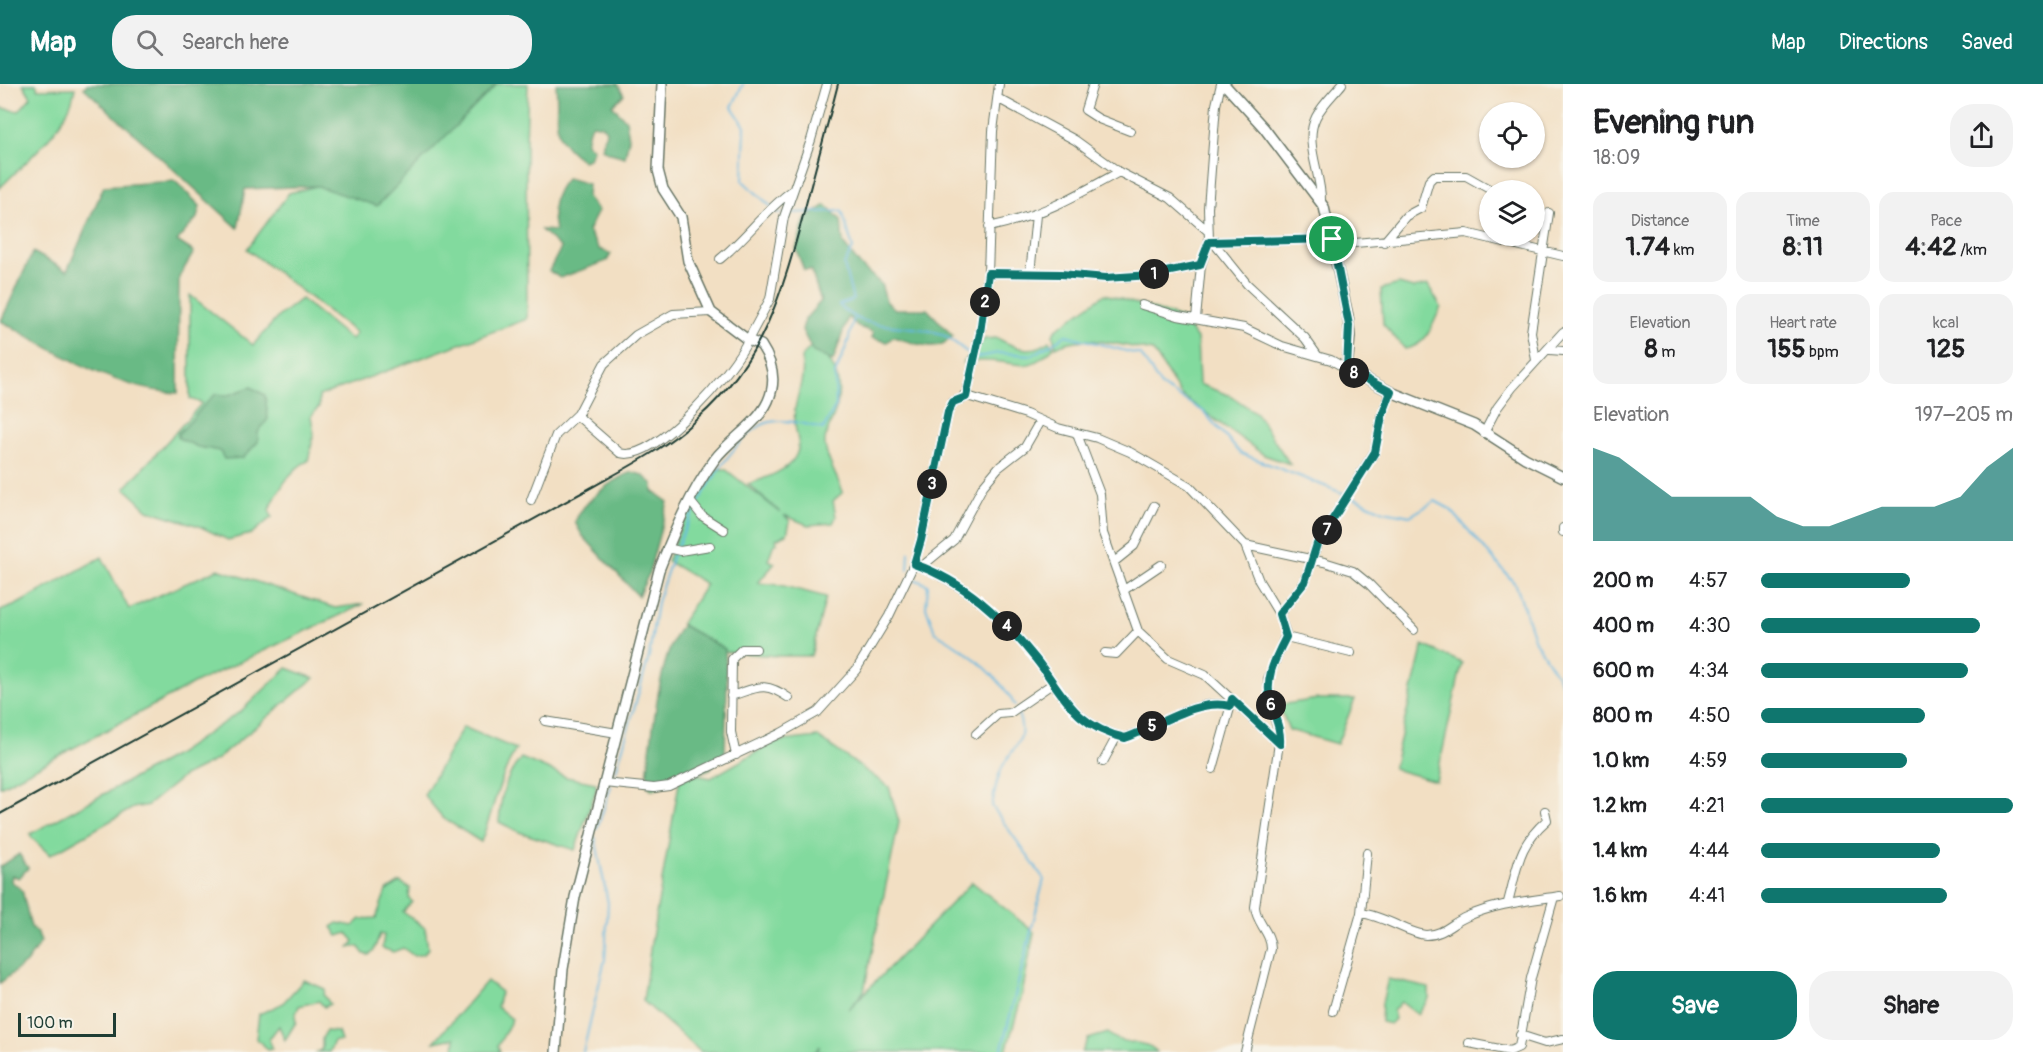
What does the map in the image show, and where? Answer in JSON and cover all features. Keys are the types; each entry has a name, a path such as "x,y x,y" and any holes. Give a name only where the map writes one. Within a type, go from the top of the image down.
{"street":[{"path":"556,1052 568,933 653,591 667,548 690,501 716,459 756,418 767,403 773,386 772,366 761,345 748,340 711,312 688,261 681,217 663,189 658,170 662,84"},
{"path":"578,414 620,453 637,452 701,405 736,360 770,299 784,217 827,84"},
{"path":"964,396 980,333 988,273 993,131 999,99 999,84"},
{"path":"1093,84 1085,110 1130,130"},
{"path":"1222,84 1263,128 1321,201"},
{"path":"1222,84 1216,105 1208,231 1211,242 1247,284 1305,338 1317,355"},
{"path":"1342,84 1321,110 1314,124 1313,151 1321,201 1349,325 1347,369"},
{"path":"999,99 1075,140 1119,172 1170,198 1208,231"},
{"path":"989,227 1036,215 1066,203 1119,172"},
{"path":"1384,242 1406,216 1421,208 1429,181 1434,176 1450,174 1466,176 1479,183"},
{"path":"720,259 742,242 771,206 794,189"},
{"path":"1536,360 1531,332 1549,213"},
{"path":"1030,274 1036,215"},
{"path":"1211,242 1384,242 1448,234 1479,235"},
{"path":"1196,319 1200,265 1211,242"},
{"path":"1526,246 1563,256"},
{"path":"988,273 1106,278 1151,275 1200,265"},
{"path":"1142,305 1244,328 1282,346 1317,355 1391,392 1474,425 1484,434 1563,477"},
{"path":"531,501 550,445 556,435 578,414 604,364 636,335 673,314 711,312"},
{"path":"1484,434 1497,408 1536,360 1550,350 1563,332"},
{"path":"1550,350 1563,351"},
{"path":"1279,614 1305,582 1317,544 1375,452 1382,416 1391,392"},
{"path":"604,783 654,788 669,786 781,733 826,706 856,670 917,565 948,412 953,402 964,396 1026,414 1040,422 1110,443 1189,486 1245,546 1259,581 1279,614 1286,637 1272,664 1268,688 1280,728 1280,744 1255,907 1257,918 1271,941 1271,949 1245,1052"},
{"path":"917,565 957,537 983,486 998,468 1025,447 1040,422"},
{"path":"1077,434 1100,494 1102,529 1138,632 1168,659 1204,675 1231,702 1280,744"},
{"path":"690,501 702,516 724,530"},
{"path":"1114,562 1134,546 1154,506"},
{"path":"667,548 680,551 710,546"},
{"path":"1245,546 1312,560 1353,572 1369,584 1414,630"},
{"path":"917,565 954,581 987,607 1020,641 1068,704 1088,723 1118,736 1132,736 1158,723 1216,703 1231,702"},
{"path":"1124,590 1161,565"},
{"path":"1105,653 1116,654 1138,632"},
{"path":"1286,637 1351,653"},
{"path":"736,755 731,732 732,659 742,649 756,650"},
{"path":"976,734 998,714 1007,714 1052,684"},
{"path":"731,696 760,686 773,688 789,698"},
{"path":"1213,769 1231,702"},
{"path":"545,721 618,733"},
{"path":"1102,762 1118,736"},
{"path":"1508,902 1517,861 1530,836 1547,820 1545,811"},
{"path":"1333,1011 1361,913 1367,853"},
{"path":"1361,913 1377,915 1428,935 1447,931 1465,917 1508,902 1557,896 1531,978 1519,1047 1514,1051 1469,1043"},
{"path":"1520,1035 1545,1043 1563,1039"}],"green space":[{"path":"23,84 36,84 38,89 75,88 65,116 56,129 0,188 0,108 19,111 31,97"},
{"path":"87,84 497,84 377,206 317,186 245,189 238,228 84,88"},
{"path":"478,84 528,84 527,319 319,396 319,407 311,416 314,434 308,461 295,469 280,489 269,510 272,517 251,534 228,540 199,526 148,510 125,488 202,403 190,399 190,295 253,345 279,316 301,299 351,340 356,333 247,249 289,193 340,180"},
{"path":"556,84 618,84 624,95 612,105 626,120 629,138 625,157 607,152 602,148 606,131 603,126 593,124 589,129 586,143 593,149 589,159 583,161 571,152 559,135 557,127"},
{"path":"567,178 588,184 587,197 598,211 588,231 599,249 611,254 607,261 560,278 549,271 561,248 541,230 555,231 554,203 558,190"},
{"path":"175,181 200,206 197,218 177,241 194,252 179,277 178,393 131,385 108,377 1,321 33,252 67,271 104,186"},
{"path":"826,205 841,220 843,243 860,265 881,284 886,301 895,309 927,309 953,336 947,342 924,346 893,337 887,342 872,338 873,332 859,327 848,317 833,361 813,352 802,330 805,319 821,301 811,270 804,270 796,249 805,219"},
{"path":"1399,284 1413,288 1428,285 1441,307 1424,339 1419,344 1405,349 1383,324 1381,289"},
{"path":"1105,294 1188,320 1191,331 1197,339 1199,384 1231,396 1256,413 1290,464 1264,455 1181,395 1153,351 1091,340 1056,347 1053,336 1055,330"},
{"path":"997,338 1010,345 1030,349 1049,341 1054,347 1044,356 1029,364 984,361 963,363 984,339"},
{"path":"812,345 826,356 835,370 837,379 837,405 825,445 828,458 843,492 833,501 836,517 833,523 808,525 784,515 790,521 787,534 776,539 777,543 773,546 768,560 775,563 758,583 780,585 826,597 811,656 726,652 681,624 706,584 667,561 684,519 711,469 725,469 781,513 748,484 773,475 795,458 798,441 794,414 802,377 801,358"},
{"path":"251,387 265,395 268,419 258,432 258,442 243,458 224,459 220,451 198,447 178,438 178,433 216,394 225,396"},
{"path":"632,472 642,475 653,484 653,491 668,502 648,576 638,596 582,535 575,522 591,499 616,480"},
{"path":"102,557 129,609 218,569 335,608 364,604 197,682 0,787 0,611 16,605"},
{"path":"682,625 725,649 727,685 725,753 710,769 652,790 646,784 661,679 674,640"},
{"path":"1423,645 1462,663 1436,781 1393,769"},
{"path":"287,668 314,678 216,760 184,776 148,805 133,808 50,855 32,838 30,834 174,756 241,711"},
{"path":"1318,699 1355,699 1337,744 1289,730 1279,705"},
{"path":"463,727 516,749 501,783 481,842 443,818 424,795"},
{"path":"818,737 889,787 899,822 864,991 848,1010 972,882 1034,932 1022,995 1006,1052 817,1052 820,1046 815,1052 701,1052 643,1001 681,772 711,778 774,742"},
{"path":"521,758 566,777 596,783 596,790 575,850 519,832 499,822 504,788"},
{"path":"19,854 28,868 19,878 12,875 11,881 22,890 31,927 37,932 41,942 26,963 0,983 0,867"},
{"path":"400,882 410,888 409,898 412,902 403,912 425,928 428,948 424,954 414,956 403,948 393,952 382,948 384,935 380,934 374,950 369,955 364,954 358,946 349,948 354,941 347,933 338,936 332,927 338,923 353,926 361,919 376,918 386,891"},
{"path":"1388,979 1429,988 1429,998 1418,1015 1401,1002 1393,1011 1395,1019 1390,1024 1381,1022 1382,1003"},
{"path":"304,980 325,989 324,995 330,1004 324,1007 319,1001 299,1006 295,1016 296,1022 285,1040 279,1026 269,1039 272,1048 268,1049 256,1039 259,1014 282,1004"},
{"path":"487,981 501,992 497,1007 512,1019 498,1046 500,1052 454,1052 455,1038 434,1042"},
{"path":"326,1031 338,1032 341,1041 334,1041 329,1052 317,1052 322,1049 322,1039"},
{"path":"1108,1033 1119,1040 1146,1045 1157,1052 1082,1052 1088,1039"}],"waterway":[{"path":"743,84 732,107 745,126 743,181 778,213 783,213"},
{"path":"789,213 842,211 853,248 844,265 853,300 839,305 849,314 861,320 887,326 928,330 941,334 972,356"},
{"path":"677,547 691,516 723,463 748,435 767,423 783,421 823,429 836,406 835,374 848,342 854,316"},
{"path":"977,357 999,353 1033,355 1066,335 1141,355 1161,386 1203,411 1240,453 1345,494"},
{"path":"1350,496 1384,511 1410,516 1435,501 1450,509 1516,585 1535,641 1563,685"},
{"path":"613,781 649,657 657,602 674,552"},
{"path":"908,570 909,552"},
{"path":"910,577 928,585 926,607 935,632 969,654 991,673 1015,706"},
{"path":"1001,1052 1044,879 992,806 1001,770 1021,737 1022,730 1017,711"},
{"path":"597,829 611,786"},
{"path":"583,1052 605,959 608,903 595,837"}],"railway":[{"path":"0,814 621,471 661,447 697,419 720,397 738,374 754,350 778,298 796,242 838,84"}],"route":[{"path":"1332,239 1348,316 1350,336 1347,369 1391,392 1382,416 1380,437 1375,452 1317,544 1310,574 1279,614 1286,637 1272,664 1268,688 1271,706 1280,728 1280,744 1232,699 1230,706 1216,703 1192,710 1125,738 1088,723 1056,691 1035,658 1000,619 954,581 914,564 948,412 953,402 966,397 980,333 988,273 1061,274 1106,278 1151,275 1200,265 1209,242 1332,239"}]}
